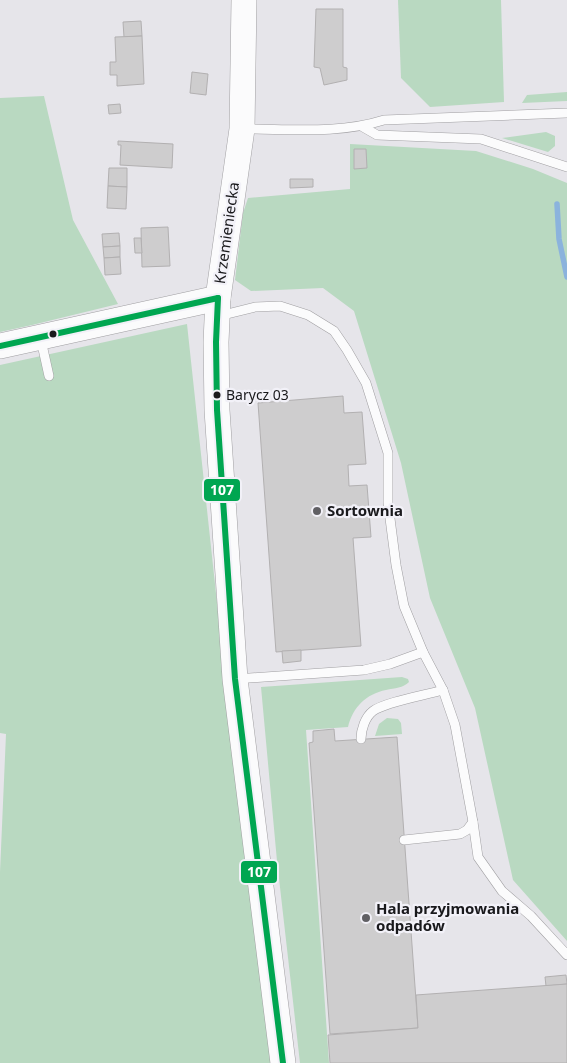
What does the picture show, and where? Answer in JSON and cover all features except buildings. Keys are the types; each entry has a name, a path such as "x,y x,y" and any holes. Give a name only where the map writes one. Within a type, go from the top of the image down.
{"street":[{"name":"Krzemieniecka","path":"244,0 242,129 218,308 216,342 217,410 235,679 283,1063"},
{"path":"0,346 40,337 218,308"}],"lane":[{"path":"242,129 336,129 363,127 384,120 567,113"},
{"path":"363,127 377,135 481,138 567,167"},
{"path":"218,308 280,306 308,315 334,331 366,383 388,453 388,503 396,565 404,606 423,652 443,690 455,725 478,857 502,892 531,916 567,955"},
{"path":"40,337 49,376"},
{"path":"235,679 364,670 390,664 423,652"},
{"path":"361,739 364,723 371,712 383,706 443,690"},
{"path":"404,840 460,834 467,830 473,822"}],"green space":[{"path":"398,0 501,0 504,102 430,107 401,78"},
{"path":"567,92 567,101 522,103 527,95"},
{"path":"44,96 73,220 118,304 0,332 0,98"},
{"path":"546,132 555,136 555,146 548,152 502,138"},
{"path":"350,144 476,151 533,169 567,183 567,941 513,880 475,708 430,598 401,463 354,311 323,288 251,291 235,280 243,213 248,198 350,189"},
{"path":"187,324 225,677 272,1063 0,1063 0,872 6,734 0,733 0,365"},
{"path":"402,677 408,679 409,682 407,684 379,692 361,703 353,713 348,727 306,730 329,1063 300,1063 277,861 261,687"},
{"path":"387,718 398,719 401,723 402,734 375,736 379,724"}],"waterway":[{"path":"557,204 559,239 567,277"}],"transit line":[{"name":"107","path":"218,298 216,342 217,410 235,679 283,1063"},
{"name":"107","path":"0,346 218,298"}],"place":[{"name":"Barycz 03","path":"217,395"},
{"name":"Sortownia","path":"317,511"},
{"name":"Hala przyjmowania odpadów","path":"366,918"}]}
